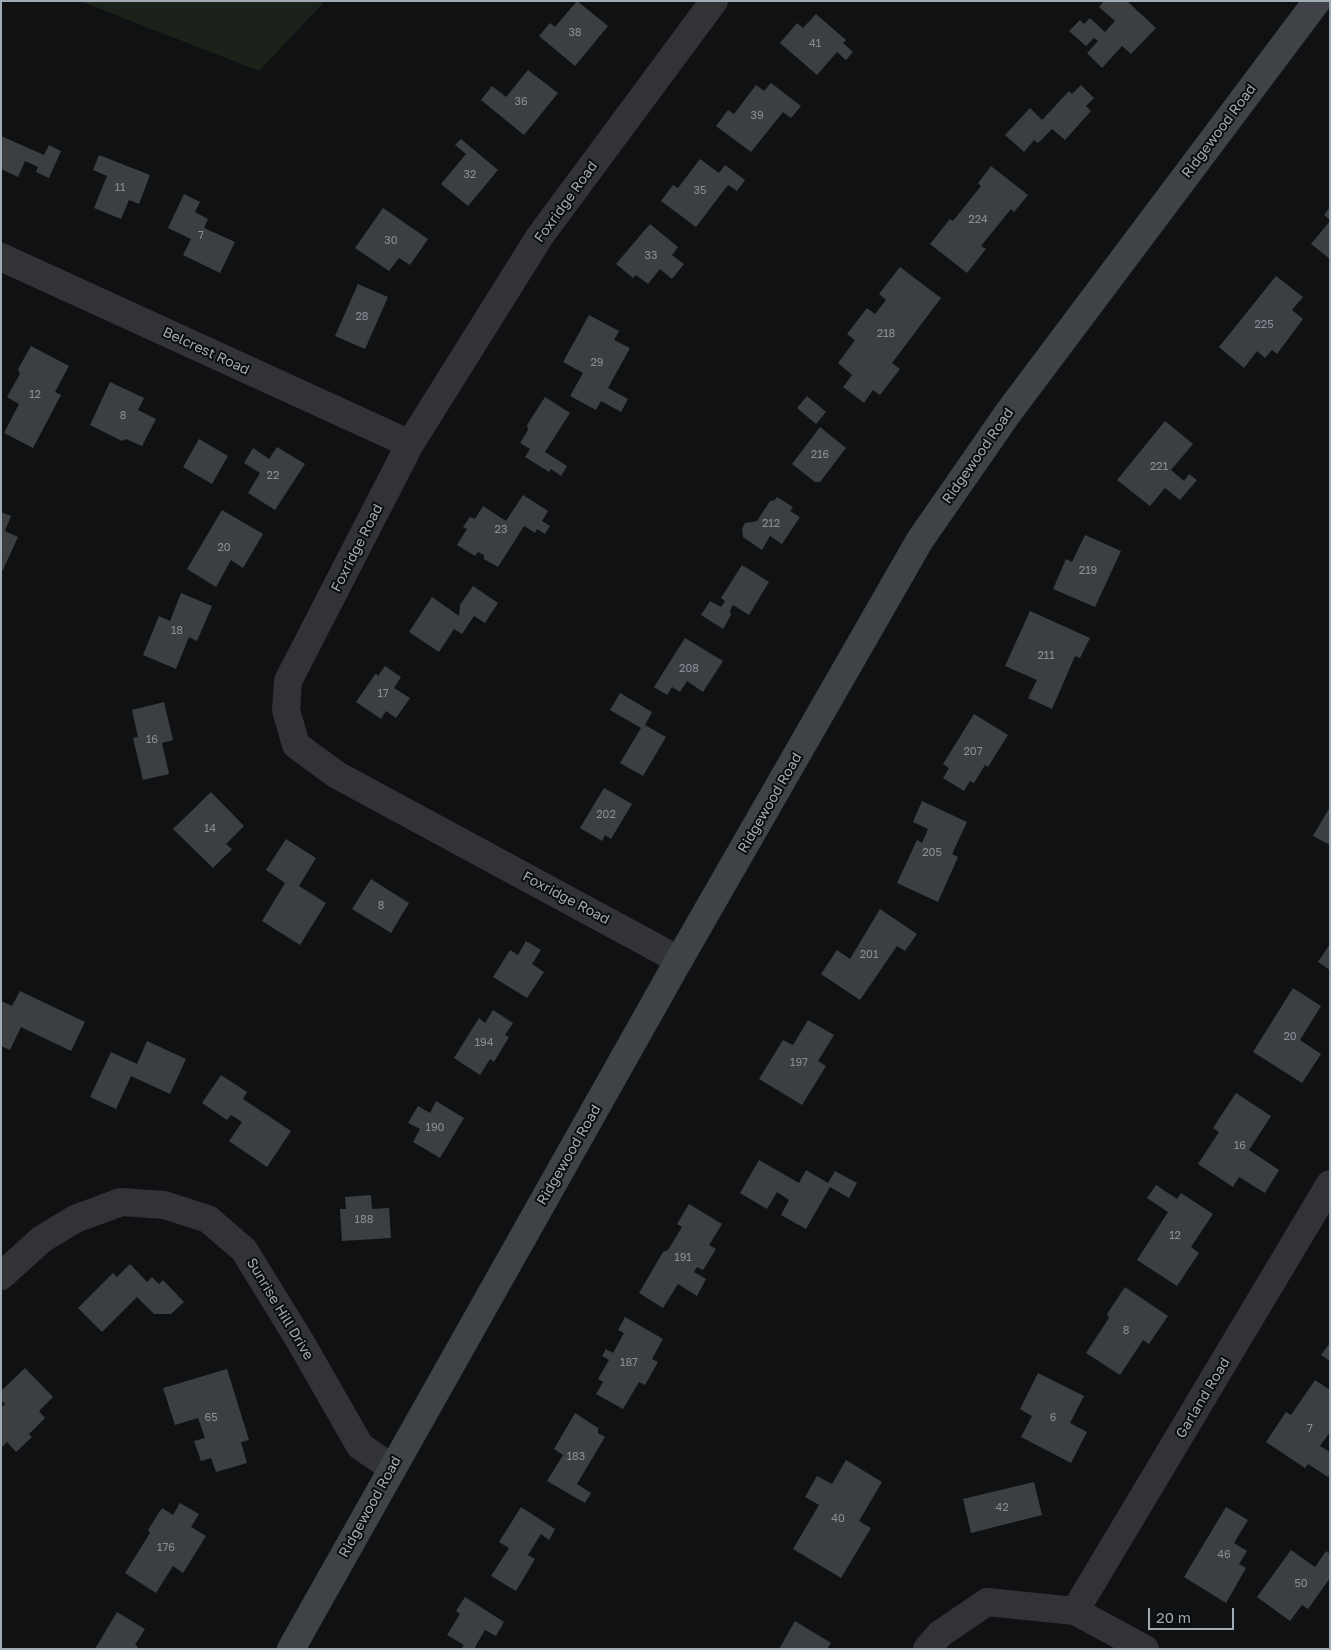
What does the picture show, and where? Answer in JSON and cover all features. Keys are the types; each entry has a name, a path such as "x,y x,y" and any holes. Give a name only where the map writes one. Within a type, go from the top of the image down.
{"main road":[{"name":"Ridgewood Road","path":"291,1649 679,960 920,540 1008,413 1317,1"}],"street":[{"name":"Foxridge Road","path":"679,960 337,775 296,745 286,710 288,680 410,444 540,236 714,1"},
{"name":"Belcrest Road","path":"4,266 410,444"},
{"name":"Garland Road","path":"1075,1611 1330,1184"},
{"name":"Sunrise Hill Drive","path":"1,1276 50,1234 75,1219 121,1202 164,1205 208,1219 244,1250 300,1341 360,1446 392,1468"},
{"path":"927,1649 940,1634 987,1602 1075,1611 1145,1649"}],"shaded area":[{"path":"80,1 325,1 259,71"}],"building":[{"path":"577,1 608,26 575,66 539,36 550,23 555,27"},
{"path":"1104,1 1127,1 1156,28 1131,54 1122,46 1102,68 1087,53 1098,41 1094,38 1086,46 1069,31 1080,20 1084,24 1090,18 1105,32 1115,21 1099,7"},
{"path":"816,14 846,40 843,43 853,52 846,60 837,52 817,75 780,43 797,23 803,28"},
{"path":"528,70 558,93 524,135 481,100 492,86 506,97"},
{"path":"771,83 801,106 791,118 783,112 751,152 716,126 728,110 734,114 756,85 764,91"},
{"path":"1081,85 1094,98 1086,106 1091,111 1065,140 1052,129 1038,143 1034,140 1024,152 1005,135 1030,108 1042,120 1069,91 1072,94"},
{"path":"1,136 44,155 49,145 61,151 49,178 36,172 38,167 25,161 18,177 1,169"},
{"path":"461,139 498,170 468,206 441,184 466,154 455,145"},
{"path":"99,155 150,175 139,204 129,200 121,219 94,208 107,176 93,170"},
{"path":"700,159 719,173 725,165 745,180 737,191 728,185 696,227 661,201 673,185 678,188"},
{"path":"991,166 1028,195 1014,212 1011,209 981,246 986,249 967,273 930,244 950,219 953,221 981,186 978,183"},
{"path":"184,194 200,202 195,212 208,219 204,228 235,242 220,273 183,255 191,239 168,228"},
{"path":"1330,207 1330,220 1324,215"},
{"path":"383,208 428,239 410,265 399,258 389,271 355,248"},
{"path":"1330,221 1330,259 1311,244"},
{"path":"650,224 678,247 672,255 684,264 672,279 660,269 648,284 636,275 633,278 616,264"},
{"path":"900,267 941,298 892,363 900,369 880,395 873,390 864,403 843,387 852,375 838,363 855,340 847,334 867,308 875,314 886,300 879,294"},
{"path":"1276,276 1303,297 1292,310 1303,319 1277,354 1272,350 1265,358 1257,351 1244,368 1219,347"},
{"path":"358,284 388,297 365,349 335,336"},
{"path":"589,315 619,331 614,340 630,348 608,388 628,399 621,412 601,401 596,410 570,396 583,373 563,362"},
{"path":"31,346 69,366 55,392 61,395 33,448 4,433 19,404 7,397 20,374 18,369"},
{"path":"110,382 144,398 138,410 156,419 142,446 126,439 122,441 90,425"},
{"path":"807,396 826,412 816,424 797,408"},
{"path":"545,397 570,413 545,452 567,466 561,476 551,469 549,472 525,457 530,449 520,443 528,430 527,425"},
{"path":"1165,421 1193,444 1171,470 1184,481 1189,474 1197,480 1180,500 1165,488 1150,506 1117,480"},
{"path":"820,427 846,448 820,482 815,482 792,464"},
{"path":"199,439 228,456 212,484 183,467"},
{"path":"277,447 305,464 275,510 248,493 260,473 244,463 253,448 269,459"},
{"path":"523,495 548,511 542,521 550,526 545,534 537,529 535,533 524,526 498,567 484,559 484,555 478,552 475,556 457,545 467,529 463,527 470,517 475,519 483,506 506,521"},
{"path":"777,497 793,507 790,511 800,517 782,544 770,536 762,550 743,537 742,529 745,523 757,521 770,501 775,500"},
{"path":"222,510 263,534 243,568 231,560 216,587 187,569"},
{"path":"1,512 11,516 5,531 18,537 1,574"},
{"path":"1085,535 1121,551 1095,607 1053,589 1066,559 1072,562"},
{"path":"742,565 769,582 749,615 733,605 730,611 731,615 723,629 701,615 710,601 721,607 725,601 721,598"},
{"path":"473,586 498,603 485,623 474,616 462,634 454,629 439,652 409,632 432,597 459,616 460,605"},
{"path":"181,593 212,606 197,641 189,637 176,669 143,655 159,616 170,621"},
{"path":"1030,611 1090,638 1080,658 1075,656 1052,709 1028,698 1037,680 1005,666"},
{"path":"685,638 723,661 703,692 687,681 680,692 672,687 667,695 654,687"},
{"path":"385,666 401,677 394,688 410,698 396,718 386,711 381,719 356,702 376,673 378,676"},
{"path":"620,693 652,712 645,725 666,737 643,776 620,763 641,728 610,710"},
{"path":"164,702 173,740 162,743 169,774 143,780 133,738 138,737 132,710"},
{"path":"974,714 1008,735 988,767 985,765 974,783 970,781 964,791 943,778 949,768 943,764"},
{"path":"604,788 632,804 611,839 605,835 602,841 580,828"},
{"path":"211,792 244,826 226,844 232,849 213,868 173,829"},
{"path":"922,801 967,822 952,854 958,857 938,902 897,883 917,840 922,843 928,829 913,822"},
{"path":"1330,807 1330,845 1313,836"},
{"path":"286,839 316,858 299,886 326,903 300,945 262,921 285,883 266,870"},
{"path":"371,879 409,903 391,933 352,909"},
{"path":"880,909 917,934 905,951 897,946 860,1000 821,974 837,950 850,959"},
{"path":"526,941 541,950 532,964 544,972 527,998 493,977 510,950 518,955"},
{"path":"1330,944 1330,970 1318,962"},
{"path":"1293,988 1321,1006 1300,1040 1321,1054 1302,1083 1253,1052"},
{"path":"20,991 85,1022 71,1051 21,1027 10,1050 1,1046 1,1001 12,1006"},
{"path":"493,1010 513,1023 505,1035 509,1037 494,1062 490,1059 480,1075 454,1058 479,1018 485,1023"},
{"path":"808,1020 834,1035 818,1061 826,1066 802,1105 759,1079 783,1040 793,1045"},
{"path":"147,1041 186,1059 170,1094 131,1076 116,1109 90,1097 111,1052 137,1064"},
{"path":"221,1075 247,1092 243,1099 291,1131 267,1167 229,1141 242,1122 231,1115 227,1120 202,1103"},
{"path":"1236,1093 1271,1116 1249,1150 1279,1170 1265,1193 1239,1177 1233,1187 1198,1164 1219,1132 1213,1128"},
{"path":"436,1101 464,1118 440,1158 413,1142 420,1129 408,1123 418,1106 430,1113"},
{"path":"759,1160 799,1183 806,1170 828,1183 835,1171 857,1183 849,1198 830,1187 806,1229 781,1215 789,1200 777,1192 767,1209 740,1193"},
{"path":"1156,1185 1177,1199 1181,1193 1213,1214 1191,1247 1199,1253 1177,1286 1137,1260 1168,1212 1147,1198"},
{"path":"371,1195 372,1209 389,1208 391,1238 342,1241 340,1209 346,1209 345,1197"},
{"path":"689,1204 722,1224 709,1245 716,1249 703,1270 697,1267 694,1272 706,1279 697,1296 678,1284 663,1308 639,1293 663,1252 668,1250 682,1227 677,1224"},
{"path":"130,1264 147,1282 152,1277 159,1284 163,1280 184,1302 171,1314 154,1314 137,1297 102,1332 78,1308 113,1273 117,1277"},
{"path":"1125,1287 1168,1316 1149,1344 1143,1340 1120,1375 1086,1353 1109,1318 1107,1314"},
{"path":"625,1317 663,1339 652,1359 658,1362 645,1385 639,1382 623,1409 596,1394 603,1382 598,1379 609,1360 602,1356 606,1349 613,1353 624,1333 618,1330"},
{"path":"1330,1343 1330,1361 1321,1355"},
{"path":"25,1368 53,1397 39,1411 45,1418 29,1434 32,1437 16,1452 7,1442 1,1448 1,1408 5,1404 1,1400 1,1391"},
{"path":"227,1369 249,1440 241,1442 247,1463 216,1472 211,1458 201,1461 194,1441 205,1438 198,1418 175,1425 163,1388"},
{"path":"1038,1373 1084,1396 1070,1423 1087,1432 1071,1463 1021,1437 1032,1416 1020,1409"},
{"path":"1315,1380 1330,1390 1330,1432 1320,1446 1330,1452 1330,1474 1328,1477 1308,1464 1305,1468 1266,1442 1286,1412 1291,1415"},
{"path":"575,1413 598,1428 598,1433 605,1437 577,1484 591,1493 585,1503 547,1481 563,1455 554,1449"},
{"path":"846,1460 882,1482 859,1521 871,1528 841,1578 793,1549 819,1505 805,1497 817,1476 832,1484"},
{"path":"1034,1482 1042,1515 971,1533 963,1499"},
{"path":"180,1503 199,1514 191,1527 206,1536 183,1573 173,1566 156,1593 125,1573 150,1533 148,1530 162,1508 173,1515"},
{"path":"521,1507 555,1529 549,1540 541,1534 528,1555 535,1559 516,1591 491,1576 509,1548 499,1542"},
{"path":"1226,1507 1248,1520 1234,1543 1247,1551 1239,1564 1246,1568 1226,1603 1184,1577"},
{"path":"1291,1550 1315,1567 1326,1551 1330,1554 1330,1578 1308,1609 1302,1605 1290,1621 1257,1597"},
{"path":"465,1597 504,1622 496,1636 485,1630 475,1647 477,1649 461,1649 464,1645 447,1635 460,1614 456,1611"},
{"path":"117,1612 145,1629 135,1645 138,1647 137,1649 95,1649"},
{"path":"795,1621 831,1643 827,1649 779,1649"}]}
